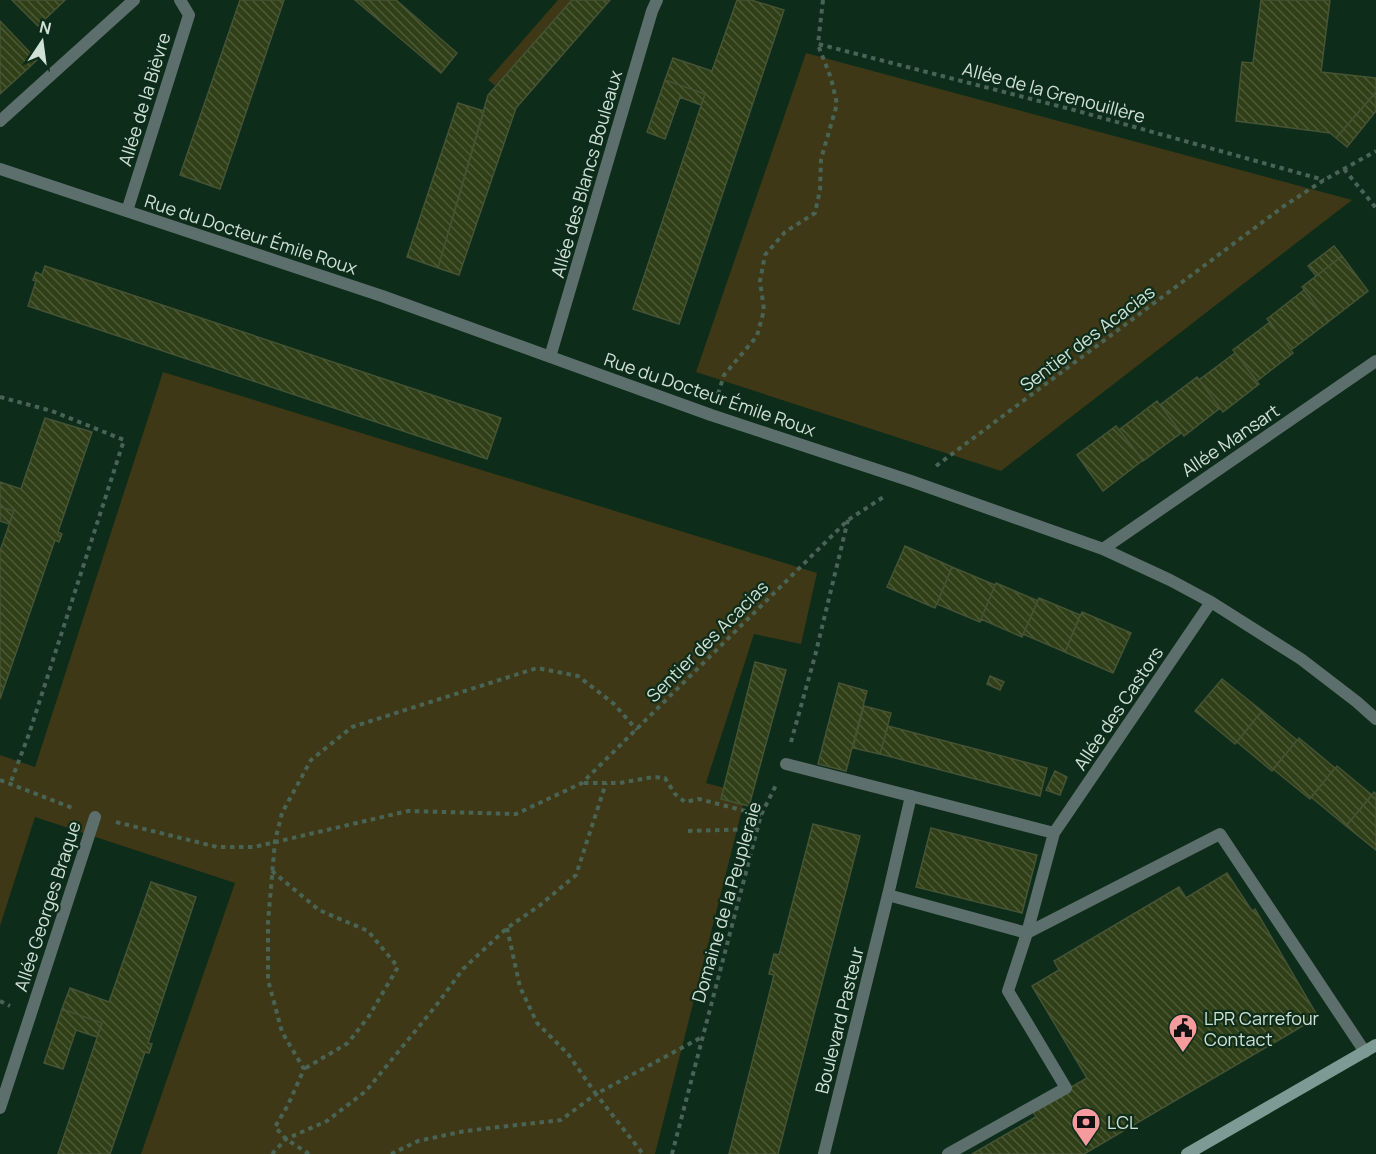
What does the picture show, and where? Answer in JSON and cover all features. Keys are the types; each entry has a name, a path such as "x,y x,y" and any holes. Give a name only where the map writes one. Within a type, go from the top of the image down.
{"main road":[{"path":"1187,1154 1370,1048"}],"street":[{"path":"0,121 134,0"},
{"name":"Allée de la Bièvre","path":"128,211 189,15 180,0"},
{"name":"Allée des Blancs Bouleaux","path":"550,357 657,0"},
{"name":"Rue du Docteur Émile Roux","path":"0,169 382,296 711,415 911,481 1104,549 1211,602 1301,659 1376,719"},
{"name":"Allée Mansart","path":"1104,549 1376,361"},
{"name":"Allée des Castors","path":"948,1154 1066,1088 1008,991 1027,933 1054,833 1211,602"},
{"path":"786,764 1054,833"},
{"name":"Boulevard Pasteur","path":"824,1154 911,796"},
{"name":"Allée Georges Braque","path":"0,1108 95,817"},
{"path":"888,895 1027,933 1220,834 1370,1048"}],"path":[{"path":"711,415 724,375 757,336 764,310 760,281 765,255 785,232 815,213 820,190 821,159 837,104 831,78 818,44 823,0"},
{"name":"Allée de la Grenouillère","path":"818,44 1074,110 1324,180"},
{"name":"Sentier des Acacias","path":"0,780 95,817 217,847 254,847 408,811 516,814 582,783 848,520 947,460 1284,206 1376,151"},
{"path":"1344,170 1376,208"},
{"path":"0,397 52,411 124,440 10,784"},
{"name":"Domaine de la Peupleraie","path":"672,1154 761,815 786,764 848,520"},
{"path":"304,1069 282,1032 268,980 268,922 275,842 282,813 311,760 352,728 537,668 578,676 614,704 637,730"},
{"path":"582,783 620,783 653,777 665,778 675,794 685,802 699,799 761,815"},
{"path":"272,1154 286,1139 327,1121 366,1091 463,969 507,928 576,875 606,783"},
{"path":"688,831 757,829"},
{"path":"272,870 319,910 368,931 398,967 369,1016 348,1043 304,1069 275,1127 286,1139 309,1154"},
{"path":"507,928 520,987 537,1023 568,1054 643,1154"},
{"path":"392,1154 418,1141 465,1131 561,1120 596,1094 703,1037"}],"shaded area":[{"path":"558,0 572,0 497,87 488,80"},
{"path":"806,53 1352,200 1001,471 696,372"},
{"path":"163,372 817,573 801,644 754,634 706,783 746,794 655,1154 141,1154 235,883 35,817 0,926 0,755 35,767"}],"building":[{"path":"12,0 65,0 38,26"},
{"path":"240,0 284,0 220,189 180,175"},
{"path":"355,0 396,0 457,53 441,73"},
{"path":"572,0 610,0 516,108 459,275 438,268 488,95"},
{"path":"737,0 751,0 784,10 679,324 633,309 705,94 665,80 673,58 712,71"},
{"path":"1261,0 1330,0 1321,72 1376,78 1376,92 1336,138 1330,133 1236,121 1242,62 1253,63"},
{"path":"0,21 37,60 0,94"},
{"path":"665,80 705,94 701,105 680,97 665,139 647,132"},
{"path":"1376,92 1376,111 1347,147 1336,138"},
{"path":"458,103 484,111 438,268 407,257"},
{"path":"1334,246 1342,256 1316,276 1308,266"},
{"path":"1342,256 1368,291 1328,322 1302,287"},
{"path":"45,266 501,418 487,459 28,306 36,281 33,280 36,272 42,275"},
{"path":"1304,290 1328,322 1291,350 1267,319"},
{"path":"1270,322 1293,353 1257,381 1233,350"},
{"path":"1235,353 1259,384 1223,412 1199,380"},
{"path":"1197,377 1220,408 1184,436 1160,405"},
{"path":"1157,401 1181,433 1143,461 1119,430"},
{"path":"45,418 92,432 58,532 62,534 59,542 55,540 0,699 0,551 14,511 0,507 0,482 21,489"},
{"path":"1116,426 1143,460 1103,491 1077,455"},
{"path":"0,507 14,511 9,524 0,521"},
{"path":"905,546 952,567 935,608 887,587"},
{"path":"952,567 995,585 980,622 937,604"},
{"path":"996,583 1038,601 1022,637 981,619"},
{"path":"1039,598 1080,615 1065,652 1023,634"},
{"path":"1082,612 1131,633 1113,673 1065,652"},
{"path":"755,662 786,670 749,806 721,799"},
{"path":"990,676 1004,682 1000,690 987,684"},
{"path":"1222,679 1262,711 1235,744 1195,711"},
{"path":"839,683 867,691 846,771 818,764"},
{"path":"864,706 891,713 880,754 853,748"},
{"path":"1262,711 1297,740 1272,771 1237,742"},
{"path":"888,726 1047,768 1040,796 880,754"},
{"path":"1299,738 1335,768 1310,799 1273,769"},
{"path":"1337,766 1372,795 1346,826 1311,797"},
{"path":"1055,771 1067,777 1060,795 1046,790"},
{"path":"1374,792 1376,794 1376,850 1346,826"},
{"path":"813,824 860,836 778,1154 729,1154 774,975 769,974 774,954 779,955"},
{"path":"931,828 1037,855 1022,913 916,887"},
{"path":"1227,873 1252,911 1255,909 1318,1017 1084,1154 972,1154 1036,1117 1032,1110 1087,1078 1032,986 1059,970 1054,961 1179,887 1186,898"},
{"path":"151,882 196,897 148,1043 152,1044 149,1053 145,1052 110,1154 58,1154 102,1023 62,1009 70,988 109,1002"},
{"path":"62,1009 102,1023 97,1037 76,1030 63,1069 44,1063"}],"place":[{"name":"LPR Carrefour Contact","path":"1183,1054"},
{"name":"LCL","path":"1086,1148"}]}
